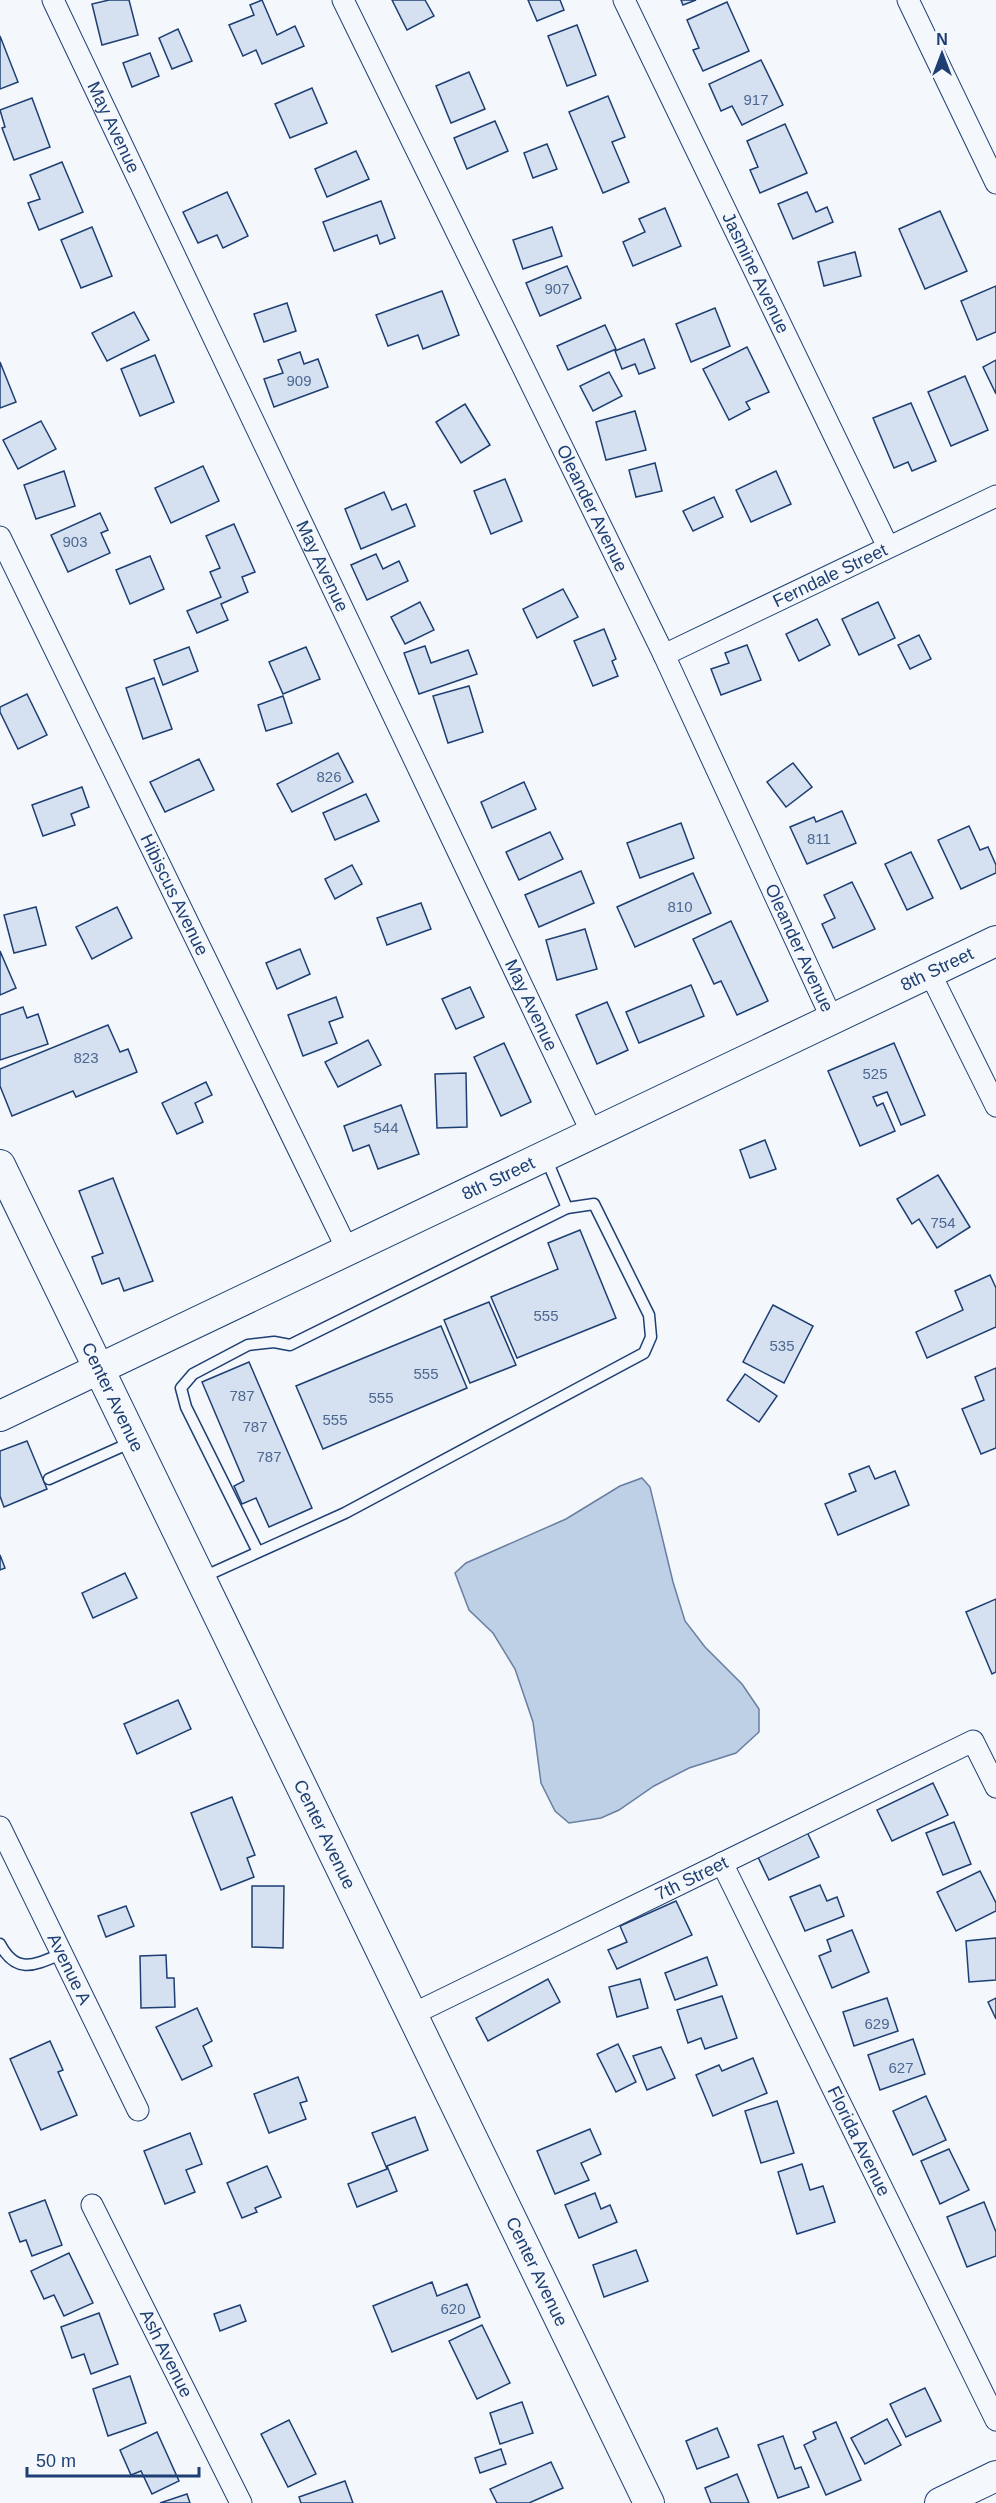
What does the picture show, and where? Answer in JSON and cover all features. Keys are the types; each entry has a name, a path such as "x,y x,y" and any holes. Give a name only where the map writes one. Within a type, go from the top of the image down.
{"street":[{"name":"May Avenue","path":"53,0 592,1133"},
{"name":"Oleander Avenue","path":"344,0 664,655 832,1019"},
{"name":"Jasmine Avenue","path":"624,0 888,547"},
{"path":"908,0 996,183"},
{"name":"Ferndale Street","path":"664,655 996,496"},
{"name":"Hibiscus Avenue","path":"0,537 348,1251"},
{"name":"8th Street","path":"0,1416 996,941"},
{"path":"930,973 996,1106"},
{"name":"Center Avenue","path":"0,1165 649,2503"},
{"name":"7th Street","path":"411,2015 973,1741 996,1787"},
{"name":"Avenue A","path":"0,1827 138,2110"},
{"name":"Florida Avenue","path":"722,1863 996,2420"},
{"name":"Ash Avenue","path":"92,2205 241,2503"},
{"path":"940,2503 996,2476"}],"lane":[{"path":"544,1156 567,1208"},
{"path":"201,1578 345,1513 644,1353 651,1337 649,1315 594,1204 567,1208 290,1345 274,1342 248,1345 193,1374 181,1388 186,1407 258,1552"},
{"path":"49,1479 135,1441"},
{"path":"0,1944 5,1954 16,1964 34,1965 61,1954"}],"water":[{"path":"642,1478 650,1487 685,1621 705,1647 742,1684 759,1709 759,1732 736,1753 689,1768 654,1786 619,1810 601,1818 569,1823 555,1811 541,1783 533,1722 515,1669 493,1633 469,1610 455,1573 466,1563 566,1519 620,1486"}],"building":[{"path":"109,0 129,0 138,35 102,45 92,4"},
{"path":"262,0 277,35 295,26 304,46 262,64 256,50 243,56 229,25 254,15 250,5"},
{"path":"392,0 425,0 434,16 407,30"},
{"path":"528,0 560,0 564,10 537,21"},
{"path":"681,0 696,0 683,5"},
{"path":"727,2 749,51 703,71 693,50 699,48 687,20"},
{"path":"577,25 596,75 567,86 548,36"},
{"path":"178,29 192,61 172,69 159,38"},
{"path":"0,36 18,82 0,89"},
{"path":"150,53 159,76 132,87 123,63"},
{"path":"761,60 783,105 742,125 732,106 721,111 709,84"},
{"path":"469,72 485,109 451,123 436,86"},
{"path":"312,88 327,123 290,138 275,104"},
{"path":"608,96 625,137 612,142 629,182 603,193 569,112"},
{"path":"32,98 50,147 14,160 2,128 5,127 0,110"},
{"path":"495,121 508,151 467,169 454,138"},
{"path":"785,124 807,173 760,193 750,170 758,167 747,141"},
{"path":"547,144 557,169 533,178 524,153"},
{"path":"356,151 369,179 327,197 315,169"},
{"path":"62,162 83,212 39,230 28,203 40,199 30,175"},
{"path":"227,192 248,236 223,248 217,235 198,243 183,212"},
{"path":"807,192 816,212 827,207 833,222 793,239 778,204"},
{"path":"381,201 395,238 380,244 377,235 334,251 323,222"},
{"path":"665,208 681,246 633,266 623,242 645,232 639,219"},
{"path":"940,211 967,271 925,289 899,229"},
{"path":"92,227 112,276 81,288 61,240"},
{"path":"552,227 562,256 523,269 513,240"},
{"path":"855,252 861,276 824,286 818,262"},
{"path":"567,266 581,298 540,316 526,283"},
{"path":"996,286 996,332 977,340 961,301"},
{"path":"442,291 459,335 423,349 418,335 388,346 376,315"},
{"path":"287,303 296,331 264,342 254,314"},
{"path":"715,308 730,346 691,362 676,324"},
{"path":"134,312 149,340 107,361 92,333"},
{"path":"605,325 616,349 568,370 557,346"},
{"path":"644,339 655,368 639,374 635,364 622,369 615,351"},
{"path":"747,347 769,392 746,402 750,409 729,420 703,369"},
{"path":"300,352 304,364 318,359 328,387 274,407 264,379 283,373 278,360"},
{"path":"155,355 174,402 140,416 121,369"},
{"path":"996,360 996,394 983,367"},
{"path":"0,362 16,402 0,408"},
{"path":"609,372 622,396 593,411 580,386"},
{"path":"965,376 988,430 951,446 928,392"},
{"path":"911,403 936,461 912,471 908,462 894,468 873,418"},
{"path":"465,404 490,445 461,463 436,422"},
{"path":"635,411 646,450 606,460 596,422"},
{"path":"41,421 56,449 18,469 3,440"},
{"path":"655,463 662,491 636,497 629,470"},
{"path":"203,466 219,501 171,523 155,488"},
{"path":"64,471 75,506 36,519 24,485"},
{"path":"776,471 791,504 751,522 736,490"},
{"path":"505,479 522,521 491,534 474,491"},
{"path":"384,492 392,510 406,504 415,526 361,549 345,509"},
{"path":"714,497 723,517 693,531 683,511"},
{"path":"100,513 108,530 101,533 110,553 68,572 51,535"},
{"path":"234,524 255,572 242,577 248,592 221,604 228,620 197,633 187,611 221,597 210,572 220,568 206,536"},
{"path":"376,554 383,569 399,561 408,581 367,600 351,565"},
{"path":"150,556 164,589 130,604 116,570"},
{"path":"563,589 578,617 537,638 523,609"},
{"path":"420,602 434,630 405,644 391,617"},
{"path":"878,602 895,638 859,655 842,619"},
{"path":"817,619 830,645 799,661 786,634"},
{"path":"604,629 616,659 612,661 618,676 593,686 574,641"},
{"path":"919,635 931,659 910,669 898,645"},
{"path":"747,645 761,680 721,695 711,669 729,663 725,653"},
{"path":"425,646 431,663 468,650 477,674 419,694 404,653"},
{"path":"189,647 198,671 163,685 154,660"},
{"path":"306,647 320,679 283,694 269,662"},
{"path":"154,678 172,729 143,739 126,688"},
{"path":"469,686 483,732 448,743 433,696"},
{"path":"27,694 47,735 18,749 0,712 0,707"},
{"path":"283,696 292,723 266,731 258,705"},
{"path":"338,753 353,782 292,812 277,784"},
{"path":"199,759 214,790 165,812 150,782"},
{"path":"793,763 812,787 786,807 767,782"},
{"path":"524,782 536,809 492,828 481,802"},
{"path":"82,787 89,807 71,814 75,825 43,836 32,805"},
{"path":"366,794 379,821 335,840 323,813"},
{"path":"842,811 856,843 807,864 790,827 814,817 816,822"},
{"path":"681,823 694,858 640,878 627,843"},
{"path":"969,826 980,850 988,847 996,865 996,873 961,889 938,840"},
{"path":"550,832 563,859 519,880 506,852"},
{"path":"911,852 933,898 907,910 885,864"},
{"path":"352,865 362,884 335,899 325,879"},
{"path":"581,871 594,903 539,927 525,895"},
{"path":"693,873 711,913 635,947 617,907"},
{"path":"852,882 875,929 833,948 822,924 835,918 824,895"},
{"path":"421,903 431,929 387,945 377,918"},
{"path":"36,907 46,945 14,953 4,915"},
{"path":"117,907 132,938 92,959 76,927"},
{"path":"731,921 768,1001 737,1015 721,981 714,984 693,939"},
{"path":"585,929 597,969 557,980 546,940"},
{"path":"300,949 310,974 277,989 266,963"},
{"path":"0,951 16,988 0,995"},
{"path":"691,985 704,1016 639,1043 626,1012"},
{"path":"470,987 484,1017 456,1029 442,999"},
{"path":"336,997 343,1017 329,1022 337,1043 303,1056 288,1015"},
{"path":"607,1002 628,1050 597,1064 576,1015"},
{"path":"23,1007 27,1018 38,1014 48,1044 0,1060 0,1015"},
{"path":"108,1025 120,1052 128,1049 137,1072 76,1097 73,1091 12,1116 0,1086 0,1069"},
{"path":"368,1040 381,1065 338,1087 325,1062"},
{"path":"504,1043 531,1102 501,1116 474,1057"},
{"path":"894,1043 925,1115 901,1125 887,1092 873,1097 877,1106 883,1103 895,1131 860,1146 828,1071"},
{"path":"466,1073 467,1127 437,1128 435,1074"},
{"path":"206,1082 212,1095 195,1103 203,1122 177,1134 162,1103"},
{"path":"401,1105 419,1154 378,1169 369,1145 353,1151 344,1126"},
{"path":"765,1140 776,1169 750,1178 740,1150"},
{"path":"938,1175 970,1227 937,1248 919,1219 912,1224 897,1199"},
{"path":"113,1178 153,1281 124,1291 119,1278 102,1284 92,1257 103,1253 79,1191"},
{"path":"580,1230 616,1318 517,1358 491,1297 558,1269 548,1243"},
{"path":"990,1275 996,1288 996,1327 927,1358 916,1332 963,1310 955,1291"},
{"path":"489,1302 516,1365 470,1383 444,1320"},
{"path":"773,1305 813,1326 784,1383 743,1362"},
{"path":"441,1326 467,1388 323,1449 296,1386"},
{"path":"249,1362 312,1508 269,1527 256,1498 242,1504 234,1486 244,1481 202,1382"},
{"path":"996,1368 996,1448 981,1454 962,1409 984,1400 975,1377"},
{"path":"745,1374 777,1396 759,1422 727,1400"},
{"path":"27,1441 47,1489 4,1507 0,1496 0,1451"},
{"path":"869,1466 875,1479 895,1471 909,1505 838,1535 825,1504 856,1491 849,1474"},
{"path":"0,1555 5,1568 0,1570"},
{"path":"125,1573 137,1598 93,1618 82,1593"},
{"path":"996,1599 996,1672 992,1674 966,1612"},
{"path":"178,1700 191,1729 137,1754 124,1724"},
{"path":"933,1783 948,1815 892,1841 877,1810"},
{"path":"232,1797 255,1855 247,1858 254,1877 221,1890 191,1813"},
{"path":"954,1822 971,1864 943,1875 926,1833"},
{"path":"807,1832 819,1857 769,1880 757,1855"},
{"path":"980,1871 996,1903 996,1911 956,1931 937,1892"},
{"path":"820,1885 827,1901 837,1897 844,1916 805,1931 790,1897"},
{"path":"252,1886 284,1886 283,1948 252,1947"},
{"path":"676,1901 692,1935 617,1969 608,1950 627,1942 620,1926"},
{"path":"126,1906 134,1926 106,1937 98,1916"},
{"path":"852,1930 869,1972 832,1988 819,1956 831,1951 827,1940"},
{"path":"996,1938 996,1980 969,1982 966,1941"},
{"path":"166,1955 167,1978 174,1978 175,2007 141,2008 140,1956"},
{"path":"707,1957 717,1985 675,2000 665,1973"},
{"path":"548,1979 560,2002 488,2041 476,2018"},
{"path":"640,1979 648,2008 617,2017 609,1987"},
{"path":"722,1996 737,2038 705,2049 701,2038 688,2043 677,2010"},
{"path":"887,1998 898,2031 854,2046 843,2012"},
{"path":"996,1998 996,2019 988,2002"},
{"path":"197,2008 212,2041 203,2046 212,2066 182,2080 156,2027"},
{"path":"913,2039 925,2074 880,2090 868,2055"},
{"path":"50,2041 63,2070 58,2072 77,2115 41,2130 10,2059"},
{"path":"618,2044 636,2082 616,2092 597,2054"},
{"path":"661,2047 675,2078 647,2090 633,2056"},
{"path":"753,2058 767,2093 713,2116 696,2075 719,2065 722,2071"},
{"path":"298,2077 307,2101 300,2103 306,2119 269,2133 254,2094"},
{"path":"926,2096 946,2140 913,2155 893,2111"},
{"path":"777,2101 794,2153 761,2163 745,2111"},
{"path":"415,2117 428,2150 387,2166 397,2191 357,2207 348,2184 387,2169 372,2133"},
{"path":"590,2129 601,2154 581,2163 589,2180 555,2194 537,2151"},
{"path":"190,2133 202,2164 186,2170 195,2192 165,2204 144,2151"},
{"path":"949,2149 969,2190 940,2204 921,2161"},
{"path":"802,2164 810,2190 823,2186 835,2222 797,2234 778,2172"},
{"path":"267,2166 281,2197 255,2208 257,2212 242,2218 227,2183"},
{"path":"595,2193 601,2209 610,2205 617,2222 579,2238 565,2205"},
{"path":"45,2200 62,2245 32,2256 26,2240 20,2242 9,2213"},
{"path":"984,2202 996,2232 996,2256 967,2267 947,2217"},
{"path":"636,2250 648,2281 604,2297 593,2265"},
{"path":"69,2253 93,2303 64,2316 54,2295 44,2299 31,2271"},
{"path":"432,2282 437,2296 467,2284 480,2317 392,2352 373,2306"},
{"path":"240,2305 246,2321 220,2331 214,2314"},
{"path":"99,2313 118,2364 91,2374 84,2354 72,2358 61,2327"},
{"path":"482,2325 510,2383 477,2399 449,2341"},
{"path":"130,2376 146,2423 108,2436 93,2389"},
{"path":"925,2388 941,2421 906,2437 890,2404"},
{"path":"522,2402 533,2433 500,2444 490,2413"},
{"path":"887,2419 901,2445 865,2464 851,2438"},
{"path":"289,2420 316,2474 288,2487 261,2434"},
{"path":"836,2422 861,2480 826,2495 804,2445 816,2439 813,2432"},
{"path":"717,2428 729,2457 697,2469 686,2441"},
{"path":"157,2432 179,2481 152,2494 141,2471 131,2475 120,2450"},
{"path":"783,2436 795,2469 801,2467 809,2487 778,2498 758,2445"},
{"path":"501,2449 506,2464 480,2473 475,2458"},
{"path":"551,2462 563,2488 529,2503 497,2503 490,2489"},
{"path":"737,2474 749,2503 711,2503 705,2488"},
{"path":"345,2481 353,2503 301,2503 299,2497"},
{"path":"187,2494 190,2503 160,2503"}]}
